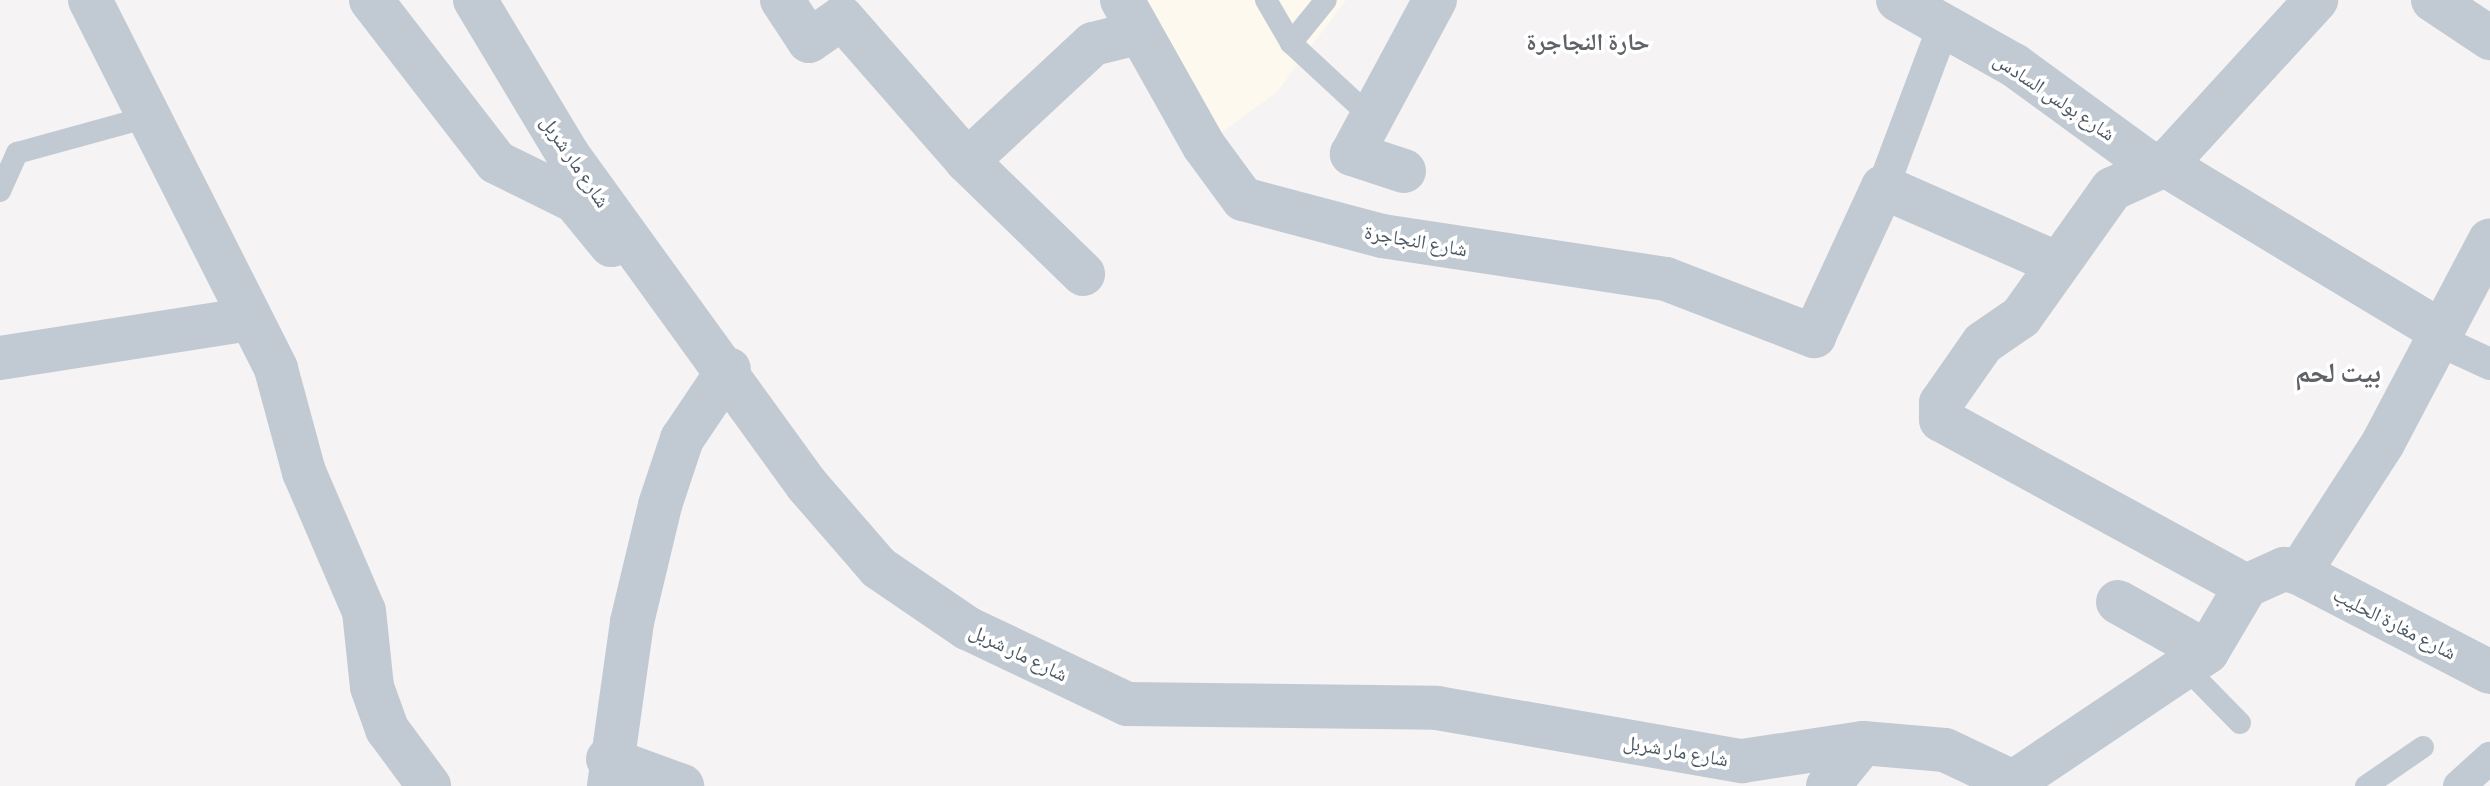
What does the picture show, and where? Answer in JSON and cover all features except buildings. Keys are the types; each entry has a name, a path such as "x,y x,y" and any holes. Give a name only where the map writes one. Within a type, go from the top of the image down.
{"street":[{"path":"90,0 151,116 248,319 276,369 304,472 364,611 372,687 387,729 429,786"},
{"path":"371,0 496,162 521,168 575,201 640,279 671,292"},
{"name":"شارع مار شربل","path":"475,0 568,155 729,369 807,485 879,568 967,628 1127,704 1437,708 1742,761 1863,743 1945,750 2018,784"},
{"path":"782,0 809,41 842,18 967,161 1083,274"},
{"path":"1404,171 1352,154 1435,0"},
{"name":"شارع بولس السادس","path":"1898,0 2026,73 2147,162 2165,165 2434,327 2440,341"},
{"path":"2246,586 1941,420 1941,403 1983,343 2021,317 2056,263 2112,189 2165,165 2316,0"},
{"path":"2433,0 2490,38"},
{"path":"967,161 1093,44 1130,17"},
{"name":"شارع النجاجرة","path":"1130,17 1243,199 1382,236 1666,279 1814,336 1883,187"},
{"path":"1943,27 1883,187 2056,263"},
{"path":"2018,784 2196,660 2246,586 2284,569 2299,573 2440,341 2490,240"},
{"path":"0,358 248,319"},
{"path":"2440,341 2490,364"},
{"path":"682,786 609,772 660,505 682,439 729,369"},
{"name":"شارع مغارة الحليب","path":"2299,573 2490,672"},
{"path":"2118,602 2196,660"},
{"path":"1828,786 1863,743"},
{"path":"2459,786 2490,758"}],"lane":[{"path":"1266,0 1291,43 1372,118"},
{"path":"1291,43 1326,0"},
{"path":"0,191 17,153 151,116"},
{"path":"2196,660 2240,723"},
{"path":"2366,786 2423,747"}],"shaded area":[{"path":"1139,0 1346,0 1277,92 1215,137"}],"district":[{"name":"حارة النجاجرة","path":"1588,41"},
{"name":"بيت لحم","path":"2338,371"}]}
